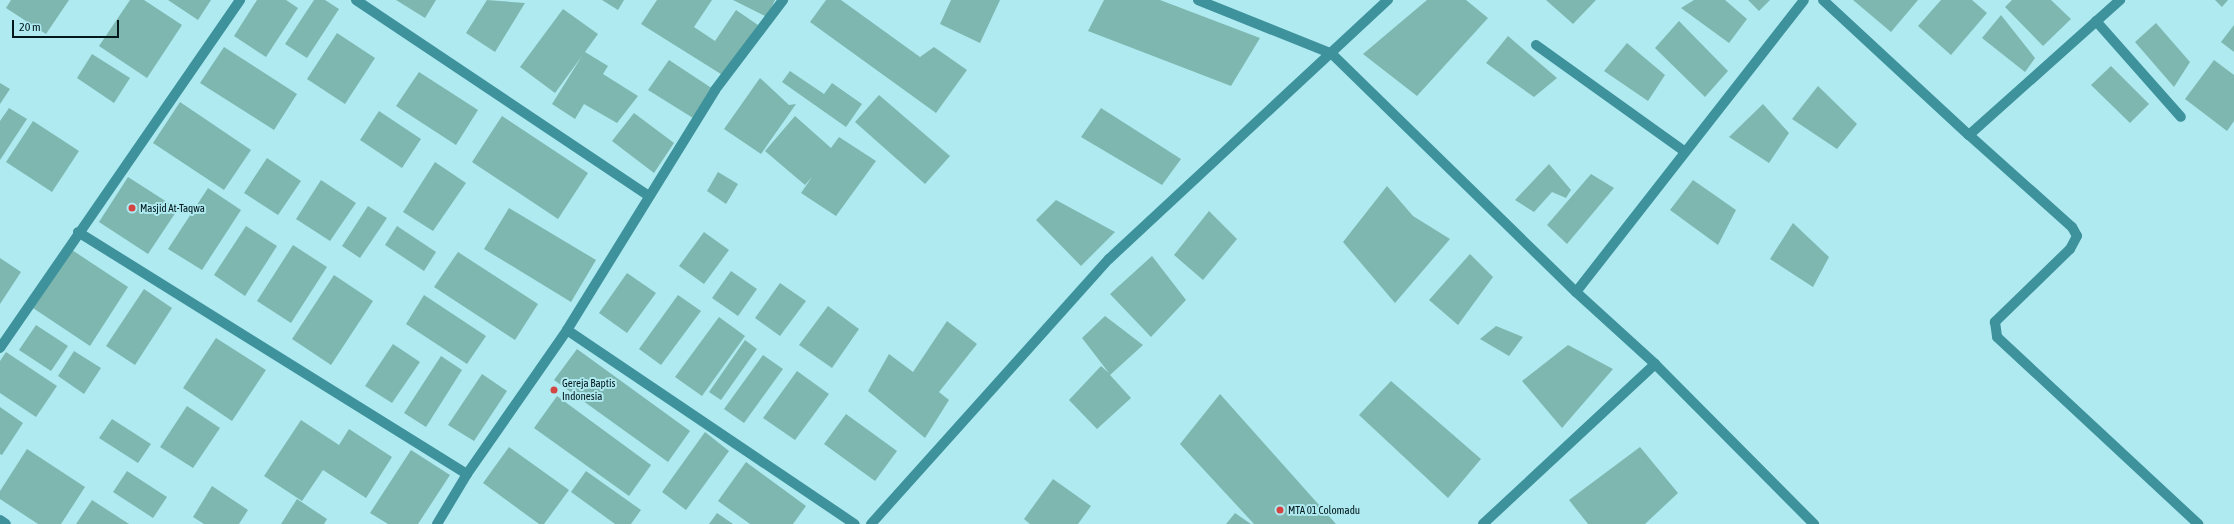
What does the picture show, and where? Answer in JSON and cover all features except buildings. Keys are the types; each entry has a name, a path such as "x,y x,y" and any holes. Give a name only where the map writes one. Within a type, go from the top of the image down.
{"street":[{"path":"0,348 78,232 240,0"},
{"path":"356,0 647,195"},
{"path":"437,524 467,474 567,330 647,195 715,90 783,0"},
{"path":"1198,0 1332,54 1576,292 1655,364 1814,524"},
{"path":"871,524 1109,259 1332,54 1388,0"},
{"path":"1576,292 1684,151 1804,0"},
{"path":"1823,0 2072,228 2077,236 2070,249 1995,322 1997,337 2198,524"},
{"path":"1969,135 2120,0"},
{"path":"2096,21 2181,117"},
{"path":"1536,45 1684,151"},
{"path":"78,232 467,474"},
{"path":"567,330 855,524"},
{"path":"1483,524 1655,364"},
{"path":"0,520 6,524"}],"place":[{"name":"Masjid At-Taqwa","path":"132,208"},
{"name":"Gereja Baptis Indonesia","path":"554,390"},
{"name":"MTA 01 Colomadu","path":"1280,510"}]}
